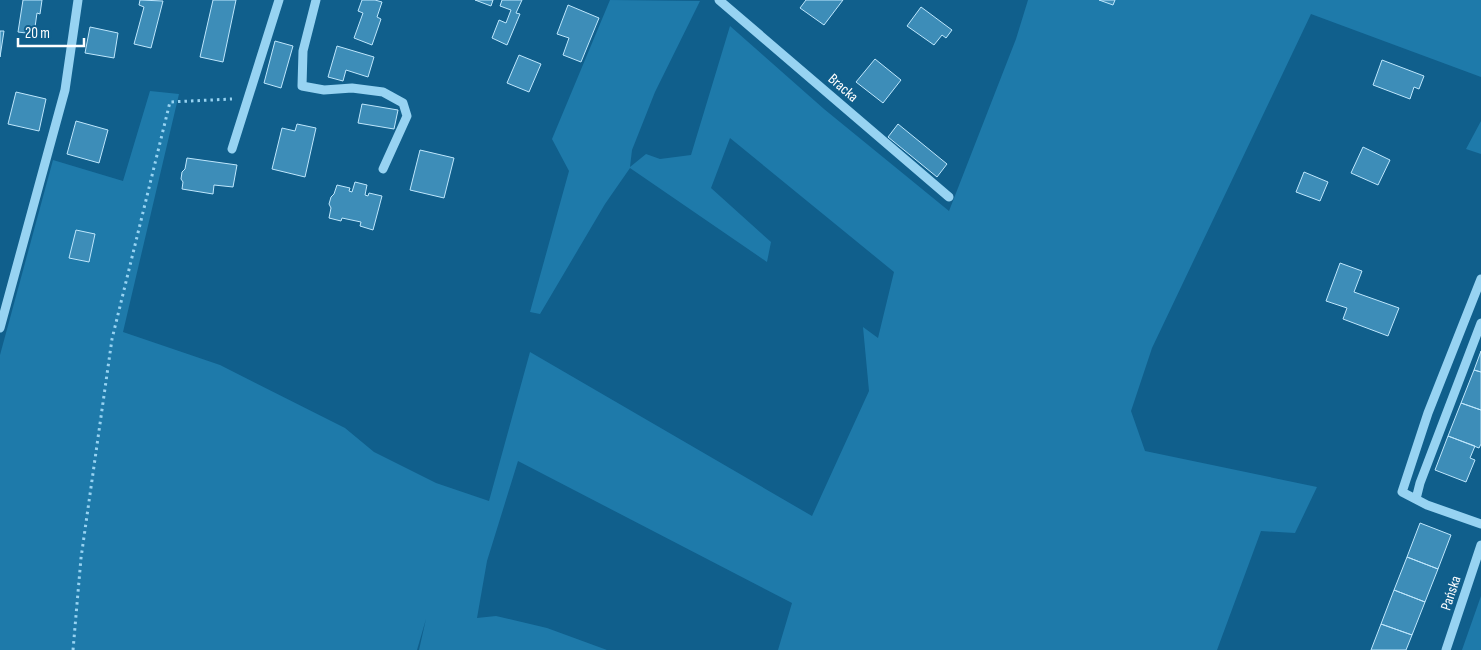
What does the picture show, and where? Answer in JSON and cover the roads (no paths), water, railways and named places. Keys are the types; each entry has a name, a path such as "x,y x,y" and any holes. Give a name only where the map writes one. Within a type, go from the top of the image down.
{"street":[{"path":"0,328 65,90 78,0"},
{"path":"232,149 279,0"},
{"path":"316,0 304,51 302,86 324,90 352,88 383,92 402,103 407,116 383,169"},
{"name":"Bracka","path":"719,0 949,197"},
{"path":"1481,279 1428,413 1402,492 1427,505 1481,524"},
{"path":"1416,499 1420,483 1481,322"},
{"name":"Pańska","path":"1446,650 1481,545"}]}
